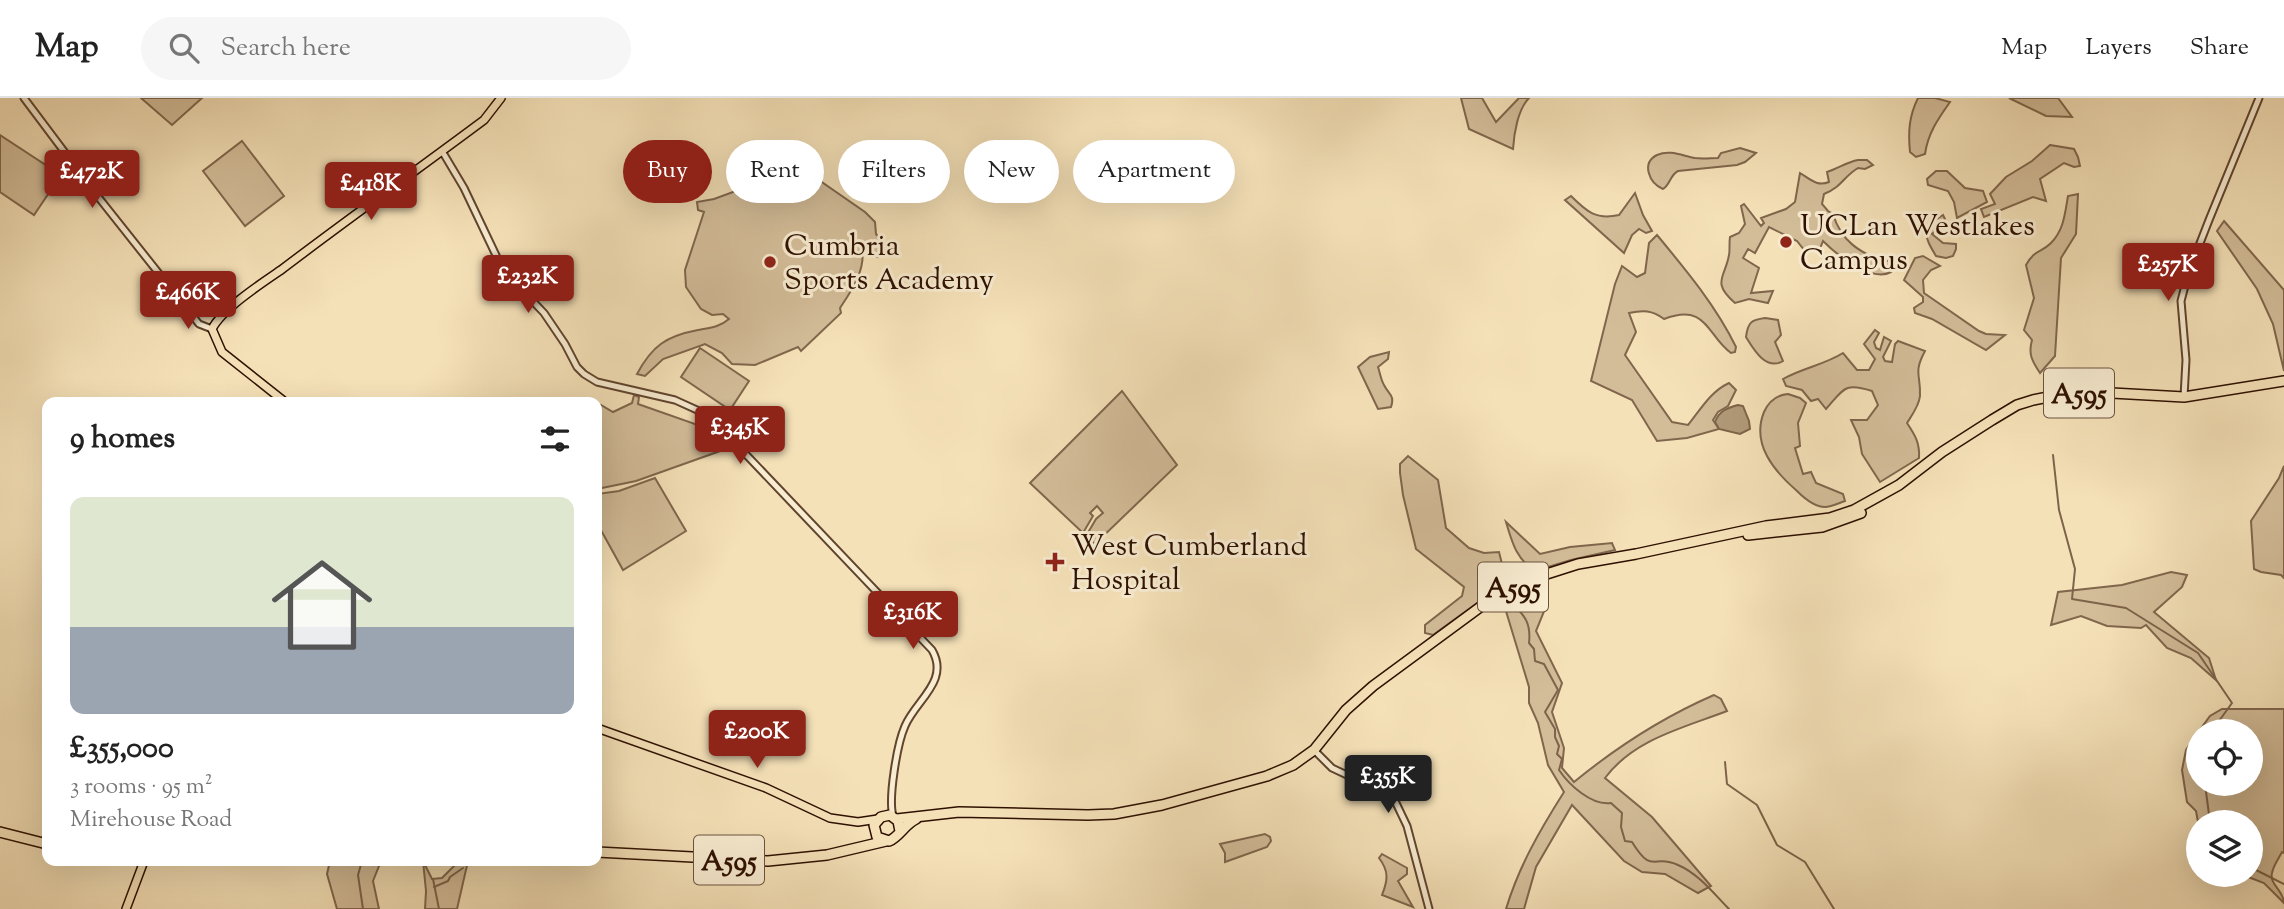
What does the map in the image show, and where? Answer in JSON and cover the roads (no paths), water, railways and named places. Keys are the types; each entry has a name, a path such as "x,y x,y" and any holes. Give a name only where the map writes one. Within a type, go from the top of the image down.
{"highway":[{"name":"A595","path":"879,818 885,815 895,818 921,817 959,812 1088,815 1126,812 1267,776 1293,765 1314,750 1346,710 1366,692 1498,594 1531,579 1578,564 1713,537 1822,527 1841,522 1881,501 1942,452 1992,420 2017,405 2033,400 2094,392 2185,397 2284,381"},
{"name":"A595","path":"602,852 768,861 817,856 896,838 900,831 921,817"},
{"path":"879,818 875,832 886,841"},
{"path":"895,818 900,825 900,831"},
{"path":"0,832 42,843"},
{"name":"A595","path":"859,847 875,832"}],"main road":[{"path":"279,397 222,352 212,329 223,314 484,120 501,98"},
{"path":"602,731 766,788 830,818 868,824 875,832"},
{"path":"858,822 879,818"},
{"path":"126,909 141,866"}],"street":[{"path":"24,98 199,324 212,329"},
{"path":"2185,397 2186,360 2181,301 2188,274 2259,98"},
{"path":"442,151 464,187 503,270 544,313 579,369 597,382 675,400 716,423 934,654 936,679 905,726 890,802 879,818"},
{"path":"1314,750 1332,768 1382,792 1396,803 1407,826 1429,909"},
{"path":"890,802 895,818"}],"waterway":[{"path":"2053,455 2059,510 2075,569 2072,599 2126,608 2198,653 2232,703 2220,719"},
{"path":"1513,605 1527,621 1529,643 1534,649 1535,661 1544,664 1558,690 1545,712 1555,729 1559,746 1557,754 1562,759 1559,770 1589,798 1611,803 1622,813 1621,827 1625,841 1632,842 1645,858 1654,862 1670,862 1686,869 1729,909"},
{"path":"1725,762 1727,784 1757,805 1777,845 1805,862 1834,909"},
{"path":"2207,796 2208,810"},
{"path":"361,866 358,875 363,909"},
{"path":"434,887 448,881 463,868"},
{"path":"2263,874 2284,884"},
{"path":"433,879 439,909"}],"place":[{"name":"UCLan Westlakes Campus","path":"1786,242"},
{"name":"Cumbria Sports Academy","path":"770,262"},
{"name":"West Cumberland Hospital","path":"1055,562"}]}
